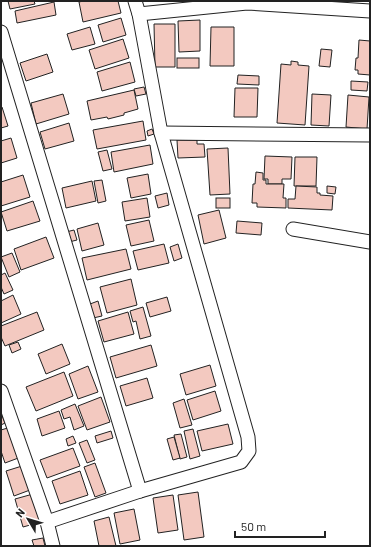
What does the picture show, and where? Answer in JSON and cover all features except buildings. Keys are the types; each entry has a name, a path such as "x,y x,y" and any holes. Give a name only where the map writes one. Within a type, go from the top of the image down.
{"street":[{"path":"47,522 140,491 241,462 249,451 248,437 161,133 139,14 135,1"},
{"path":"139,14 247,2 370,11"},
{"path":"1,32 140,491"},
{"path":"161,133 370,135"},
{"path":"293,229 370,242"},
{"path":"1,391 47,522 53,546"}]}
